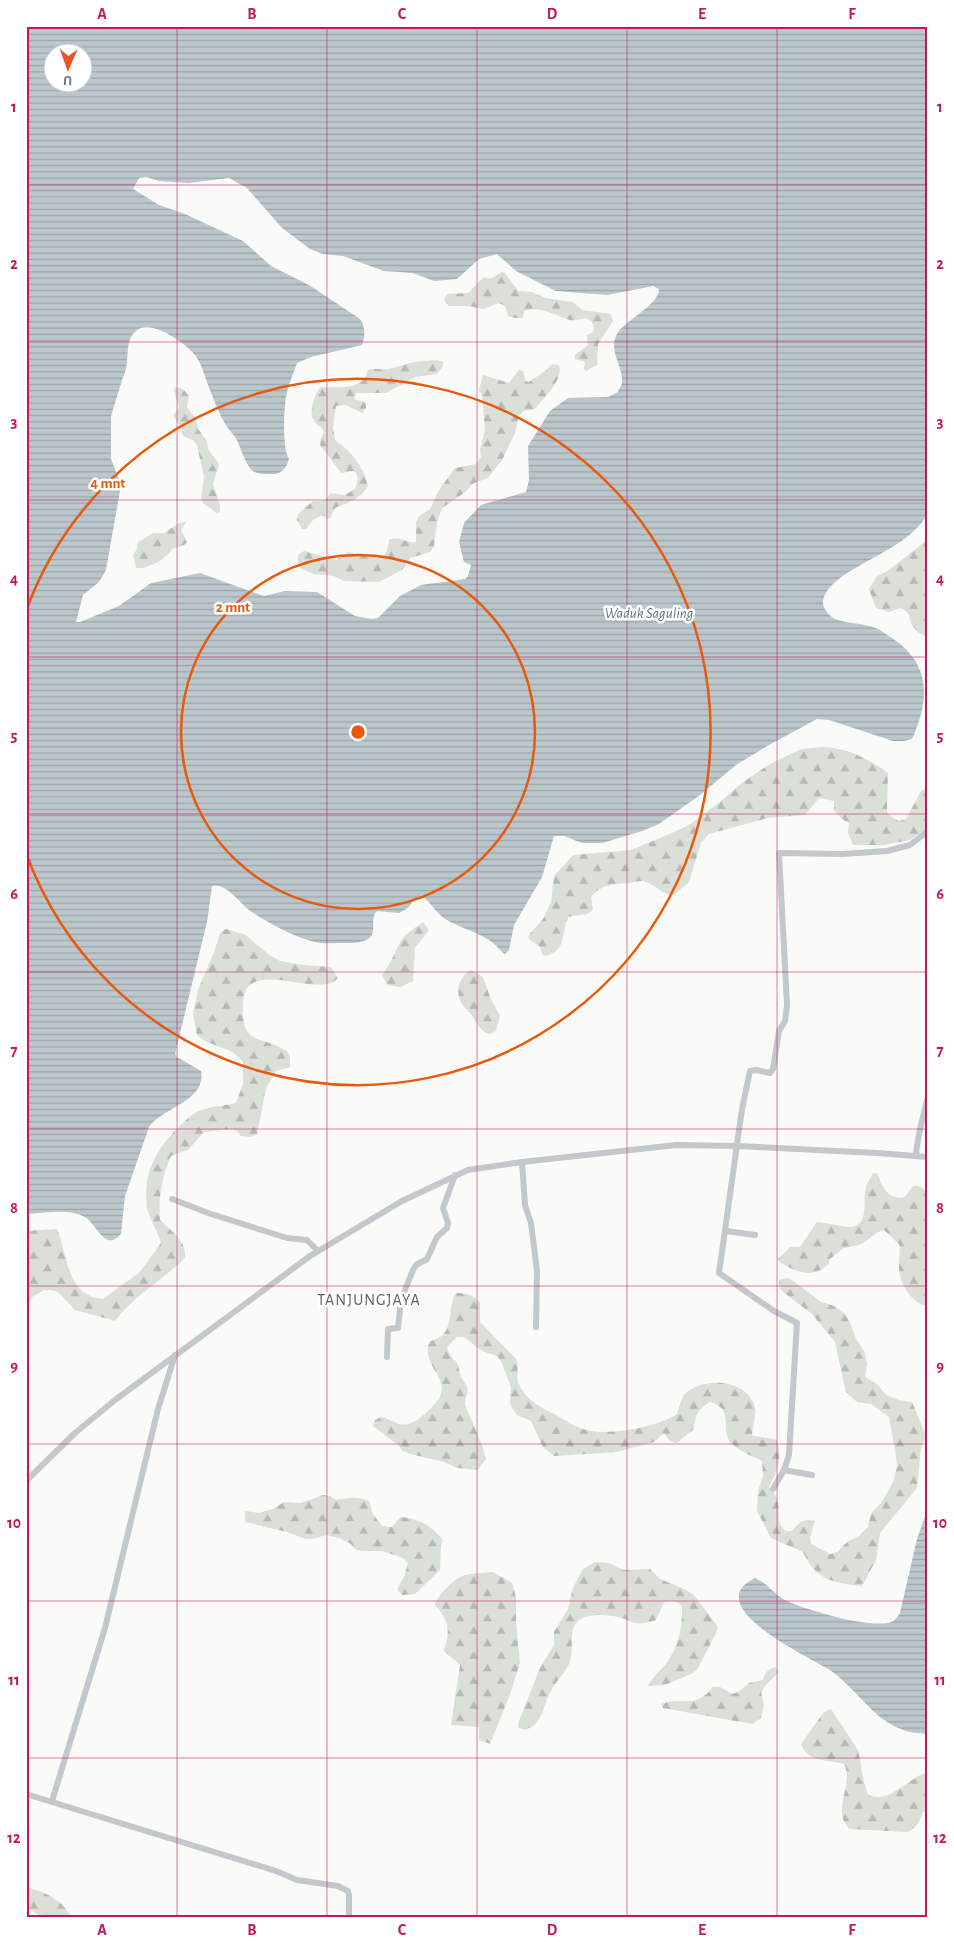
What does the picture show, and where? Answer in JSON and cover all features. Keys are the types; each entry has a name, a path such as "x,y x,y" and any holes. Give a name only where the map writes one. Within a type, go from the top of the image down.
{"street":[{"path":"773,1489 784,1470 789,1455 797,1323 774,1311 719,1273 750,1071 770,1072 773,1069 778,1031 785,1021 786,1014 779,853 843,854 887,851 910,844 928,831"},
{"path":"916,1156 917,1143 928,1097"},
{"path":"26,1481 75,1433 115,1400 318,1251 402,1201 455,1175 474,1168 676,1145 737,1146 928,1157"},
{"path":"522,1162 525,1205 531,1223 537,1271 536,1327"},
{"path":"387,1357 388,1329 398,1328 401,1300 413,1270 416,1264 427,1259 437,1237 447,1228 448,1223 443,1208 455,1175"},
{"path":"172,1198 211,1214 265,1231 288,1238 307,1240 318,1251"},
{"path":"726,1231 755,1235"},
{"path":"52,1801 105,1628 158,1409 175,1355"},
{"path":"784,1470 812,1475"},
{"path":"26,1794 276,1870 297,1880 342,1887 349,1895 348,1917"}],"green space":[{"path":"502,272 505,273 518,291 532,292 545,298 573,302 582,310 611,314 613,321 598,344 597,365 586,371 584,369 585,362 575,359 575,355 588,345 587,335 593,332 594,329 592,322 586,318 570,320 536,309 524,311 523,318 515,318 508,316 505,306 499,303 483,309 469,306 449,306 444,300 447,294 468,293 484,277 490,279"},
{"path":"436,360 443,362 443,366 437,374 415,377 386,393 356,393 354,399 366,404 366,408 362,413 346,405 336,406 333,428 335,440 356,459 368,485 358,497 335,508 328,519 322,515 313,520 306,529 302,529 297,520 298,514 313,501 324,501 331,493 345,495 355,489 358,479 353,471 341,473 320,445 324,432 313,419 312,408 320,387 348,387 361,382 370,369 389,369 414,362"},
{"path":"552,364 559,365 559,377 535,409 524,411 519,415 515,433 502,460 488,478 474,483 464,493 442,508 437,522 434,546 430,552 410,558 402,570 379,582 344,581 334,576 313,574 301,568 298,562 298,555 304,551 336,560 348,552 374,557 383,556 387,551 389,540 400,539 416,542 416,523 419,516 430,509 439,490 455,468 476,464 481,457 480,450 485,430 482,396 479,390 483,375 509,383 519,370 523,371 526,381 529,382"},
{"path":"178,387 189,396 187,407 196,419 198,429 207,441 208,449 219,464 213,484 220,505 218,514 203,503 201,497 204,477 197,445 193,440 184,437 173,416 179,407 174,391"},
{"path":"186,522 181,530 187,542 184,545 172,549 156,563 136,568 133,555 137,549 138,542 153,533 164,533 179,523"},
{"path":"928,539 928,638 914,628 909,615 904,610 900,608 889,612 876,608 869,589 876,577 889,570"},
{"path":"822,747 840,749 857,755 888,773 887,812 899,821 906,819 921,791 928,787 928,828 910,840 884,845 853,845 848,833 849,823 842,819 834,810 834,801 819,798 805,815 768,818 709,834 701,843 689,882 674,895 665,893 651,884 642,881 604,887 591,897 593,910 587,914 568,917 560,946 552,954 545,956 542,954 540,947 529,939 528,936 543,919 551,902 554,876 573,855 631,850 672,833 689,825 743,782 770,764 801,749"},
{"path":"423,922 429,930 415,948 413,981 400,987 387,985 382,975 398,946 406,935"},
{"path":"226,929 246,935 268,954 280,961 331,967 338,978 329,984 316,985 269,979 256,982 247,989 243,1004 243,1017 248,1033 253,1037 287,1051 290,1057 290,1067 276,1071 266,1088 257,1134 250,1137 241,1136 237,1131 230,1129 204,1132 188,1150 171,1156 161,1187 160,1220 181,1241 185,1257 130,1304 115,1321 75,1310 56,1291 50,1290 44,1290 32,1297 26,1311 26,1231 57,1229 70,1273 75,1282 91,1296 103,1299 140,1272 161,1243 148,1212 146,1195 152,1163 163,1145 195,1113 236,1103 243,1084 243,1062 233,1053 197,1035 193,1014 198,990 220,933"},
{"path":"471,970 483,977 490,997 500,1016 496,1031 489,1034 481,1029 472,1015 463,1006 458,994 463,976"},
{"path":"873,1173 877,1173 886,1191 894,1197 905,1197 913,1186 921,1187 927,1195 928,1307 916,1301 907,1292 899,1268 899,1244 884,1230 877,1232 861,1244 842,1249 830,1259 826,1266 814,1272 801,1272 777,1260 790,1247 800,1247 817,1222 849,1227 856,1226 863,1218 866,1187"},
{"path":"786,1278 792,1280 821,1302 834,1306 845,1314 856,1339 864,1351 867,1364 865,1377 877,1384 886,1395 912,1402 926,1436 921,1448 917,1488 880,1533 876,1560 862,1586 826,1578 814,1569 803,1552 771,1538 757,1511 758,1491 763,1476 762,1461 731,1443 726,1432 726,1420 723,1410 718,1405 710,1402 697,1414 693,1430 676,1443 670,1441 664,1433 654,1442 617,1452 554,1456 543,1447 531,1421 517,1415 512,1408 510,1402 511,1387 501,1361 497,1356 482,1351 464,1337 457,1337 447,1347 458,1365 460,1375 467,1387 468,1392 465,1405 486,1459 478,1470 457,1468 444,1462 410,1454 403,1451 373,1426 375,1420 381,1417 404,1425 412,1423 430,1409 438,1399 442,1391 441,1383 430,1360 428,1352 429,1342 442,1336 446,1331 456,1293 466,1294 480,1302 480,1322 517,1360 518,1383 525,1394 539,1406 583,1429 608,1432 658,1423 677,1414 681,1400 686,1393 703,1384 723,1383 742,1389 749,1396 755,1407 752,1435 777,1440 779,1447 778,1465 769,1487 778,1502 780,1524 786,1531 792,1531 802,1521 815,1521 810,1538 811,1544 830,1554 837,1552 847,1542 859,1536 868,1527 871,1513 882,1502 894,1480 897,1465 889,1417 871,1404 857,1402 846,1392 835,1342 812,1314 779,1287 779,1280"},
{"path":"323,1495 330,1496 335,1500 357,1498 369,1501 373,1514 382,1526 392,1527 400,1517 419,1521 429,1527 443,1540 440,1570 415,1594 402,1595 397,1589 404,1577 408,1563 403,1558 382,1551 361,1551 339,1538 326,1535 306,1539 287,1532 245,1522 245,1511 259,1513 273,1509 284,1502 301,1503"},
{"path":"595,1562 609,1563 623,1570 650,1569 660,1579 694,1595 718,1627 716,1633 697,1670 665,1685 648,1686 670,1659 676,1645 682,1622 682,1606 674,1601 664,1602 656,1620 644,1623 635,1623 607,1615 595,1615 581,1619 572,1631 572,1653 567,1667 553,1687 537,1722 524,1730 518,1727 519,1721 540,1668 554,1645 554,1632 568,1609 573,1588 583,1569"},
{"path":"493,1572 512,1583 516,1597 516,1622 520,1663 490,1744 479,1740 479,1727 451,1725 460,1665 444,1650 448,1631 446,1621 435,1605 443,1592 461,1577 468,1574"},
{"path":"776,1667 779,1672 761,1692 764,1705 761,1718 752,1724 663,1708 661,1704 677,1701 694,1701 700,1699 713,1687 720,1687 732,1694 738,1692 749,1683 763,1680 767,1671"},
{"path":"831,1709 858,1750 868,1795 876,1797 892,1793 928,1772 928,1811 923,1812 919,1822 913,1829 907,1832 849,1829 843,1820 842,1812 847,1777 844,1764 813,1757 804,1750 801,1744 824,1712"},
{"path":"26,1887 40,1891 58,1901 71,1917 41,1917 31,1910 26,1910"}],"water":[{"name":"Waduk Saguling","path":"26,26 928,26 928,511 919,525 906,538 840,578 829,589 823,601 825,609 833,618 878,629 905,648 914,659 920,671 924,696 922,710 912,739 893,741 829,720 817,719 736,765 700,795 659,824 602,843 582,843 564,836 554,836 542,877 514,925 509,950 505,954 484,937 444,918 425,898 415,898 408,908 399,913 377,911 371,936 365,941 354,943 318,943 280,929 249,910 227,890 222,887 212,886 207,922 175,1054 201,1071 201,1081 197,1090 182,1103 155,1120 149,1127 125,1196 121,1234 115,1239 105,1239 85,1217 78,1214 56,1212 26,1214","holes":["146,177 159,181 188,183 229,178 247,188 282,228 310,249 323,254 343,256 384,271 413,273 434,281 457,279 479,259 497,254 516,271 556,291 607,295 653,286 659,289 653,301 625,325 616,336 614,348 622,376 622,384 618,392 608,397 568,398 550,411 528,446 529,480 526,492 481,505 464,523 459,542 464,562 471,565 468,576 465,579 421,585 400,596 378,618 372,619 355,616 317,592 285,591 264,596 200,573 151,583 119,606 76,622 83,595 99,582 106,570 121,485 111,459 111,416 127,366 128,347 132,335 136,331 142,328 159,330 184,344 195,355 202,367 221,417 237,440 248,465 254,472 265,474 275,474 282,471 289,459 284,438 285,403 297,363 311,357 362,345 364,338 364,329 360,319 309,285 271,266 243,241 185,214 159,205 133,189 139,178"]},
{"path":"928,1508 928,1734 914,1733 890,1724 872,1710 838,1676 763,1629 748,1616 740,1602 741,1589 755,1578 783,1599 805,1608 850,1620 878,1624 892,1622 900,1613 917,1539"}],"district":[{"name":"TANJUNGJAYA","path":"369,1299"}]}
